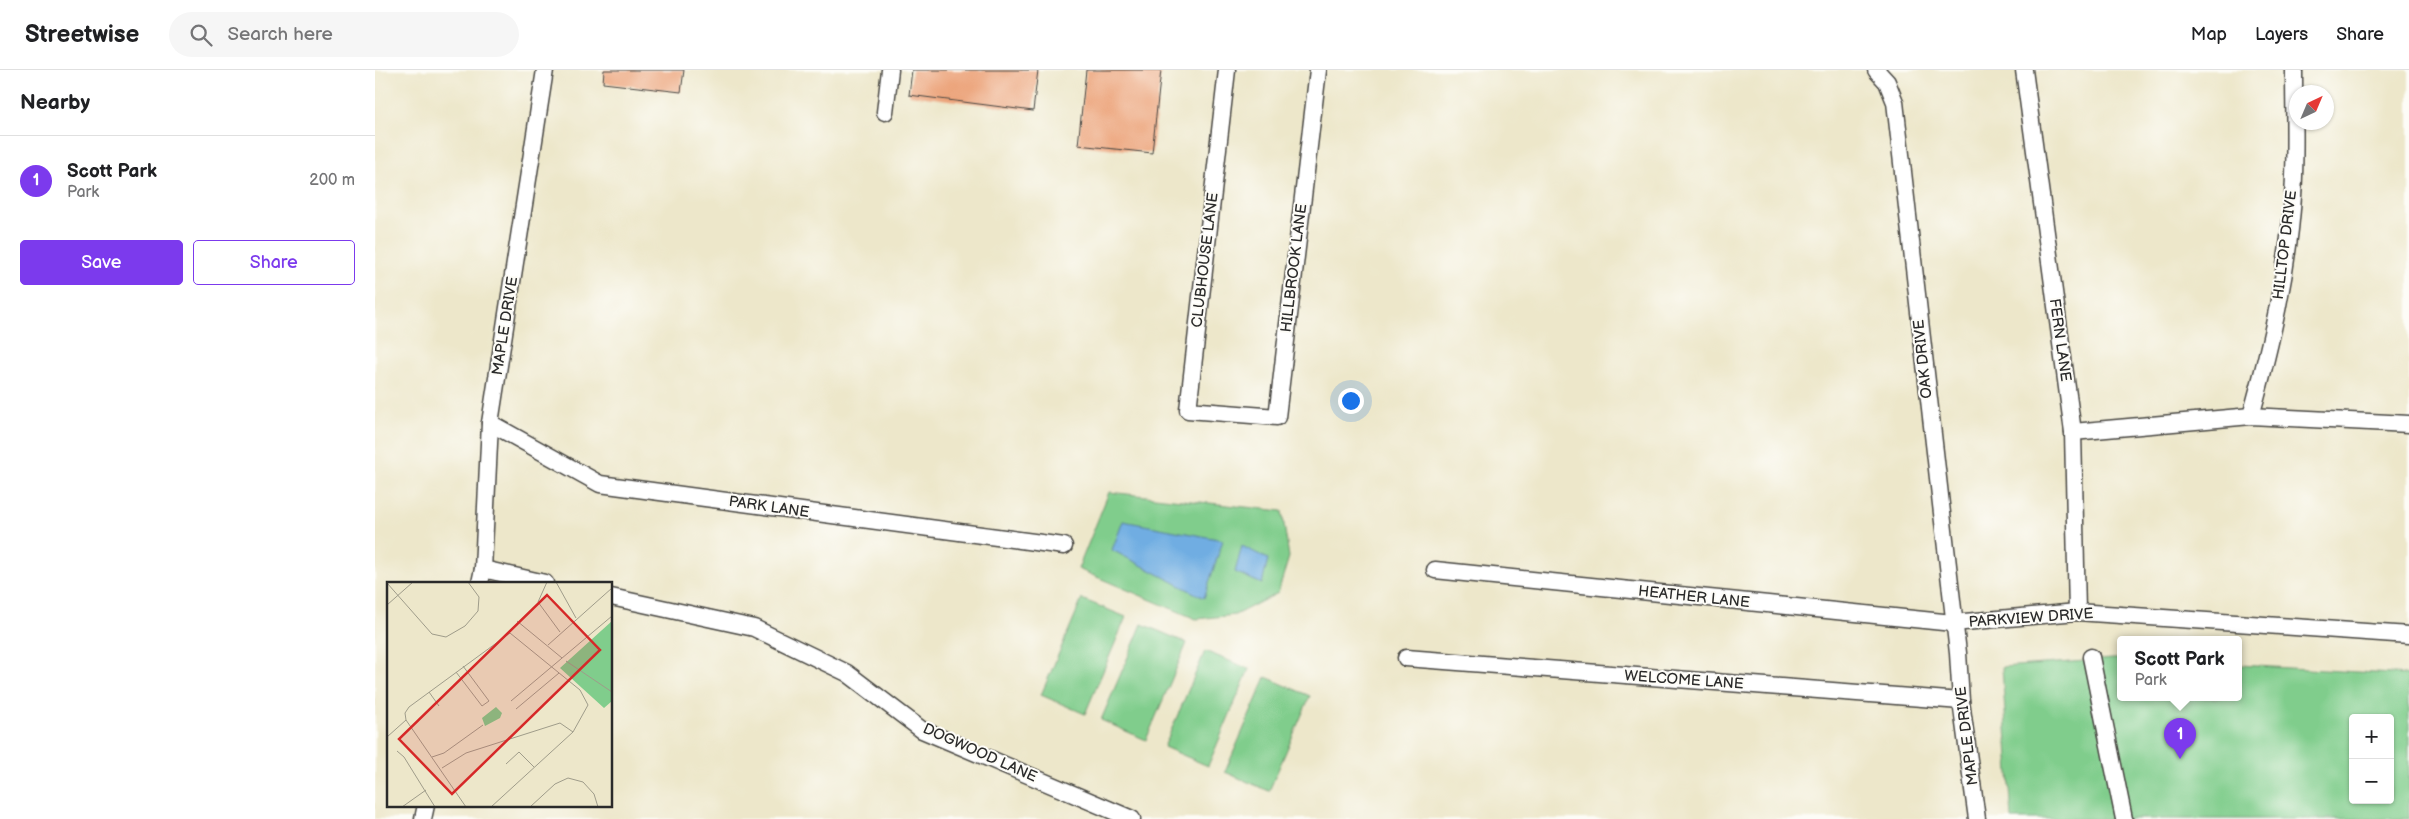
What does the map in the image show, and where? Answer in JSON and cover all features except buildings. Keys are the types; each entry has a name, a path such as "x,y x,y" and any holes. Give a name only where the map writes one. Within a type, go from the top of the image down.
{"lane":[{"name":"MAPLE DRIVE","path":"481,576 489,423 545,70"},
{"path":"885,112 890,70"},
{"name":"CLUBHOUSE LANE","path":"1227,70 1188,410 1227,413"},
{"name":"HILLBROOK LANE","path":"1227,413 1277,417 1318,70"},
{"name":"OAK DRIVE","path":"1876,70 1887,82 1895,102 1953,624 1958,653"},
{"name":"FERN LANE","path":"2024,70 2073,432 2077,612"},
{"name":"HILLTOP DRIVE","path":"2251,416 2270,346 2287,253 2293,194 2293,70"},
{"path":"2073,432 2251,416 2409,424"},
{"name":"PARK LANE","path":"489,423 600,484 1064,546"},
{"name":"HEATHER LANE","path":"1435,570 1953,624"},
{"path":"481,576 536,582"},
{"name":"DOGWOOD LANE","path":"613,597 754,628 847,673 922,730 1131,819"},
{"name":"PARKVIEW DRIVE","path":"1953,624 2077,612 2409,635"},
{"name":"MAPLE DRIVE","path":"1958,653 1961,701 1977,819"},
{"path":"2091,657 2123,819"},
{"name":"WELCOME LANE","path":"1406,658 1961,701"},
{"path":"423,819 426,806"}],"green space":[{"path":"1109,492 1282,511 1289,557 1278,593 1235,615 1196,619 1078,569"},
{"path":"1082,599 1126,617 1085,714 1041,695"},
{"path":"1142,624 1187,643 1146,740 1101,720"},
{"path":"1205,651 1249,669 1208,766 1164,747"},
{"path":"2117,659 2117,701 2242,701 2242,665 2409,675 2409,819 2012,819 2002,667"},
{"path":"1266,677 1310,696 1269,791 1225,772"}],"water":[{"path":"1123,521 1223,540 1204,598 1112,550"},
{"path":"1242,546 1268,559 1262,584 1235,572"}],"place":[{"name":"Scott Park","path":"2180,759"}]}
